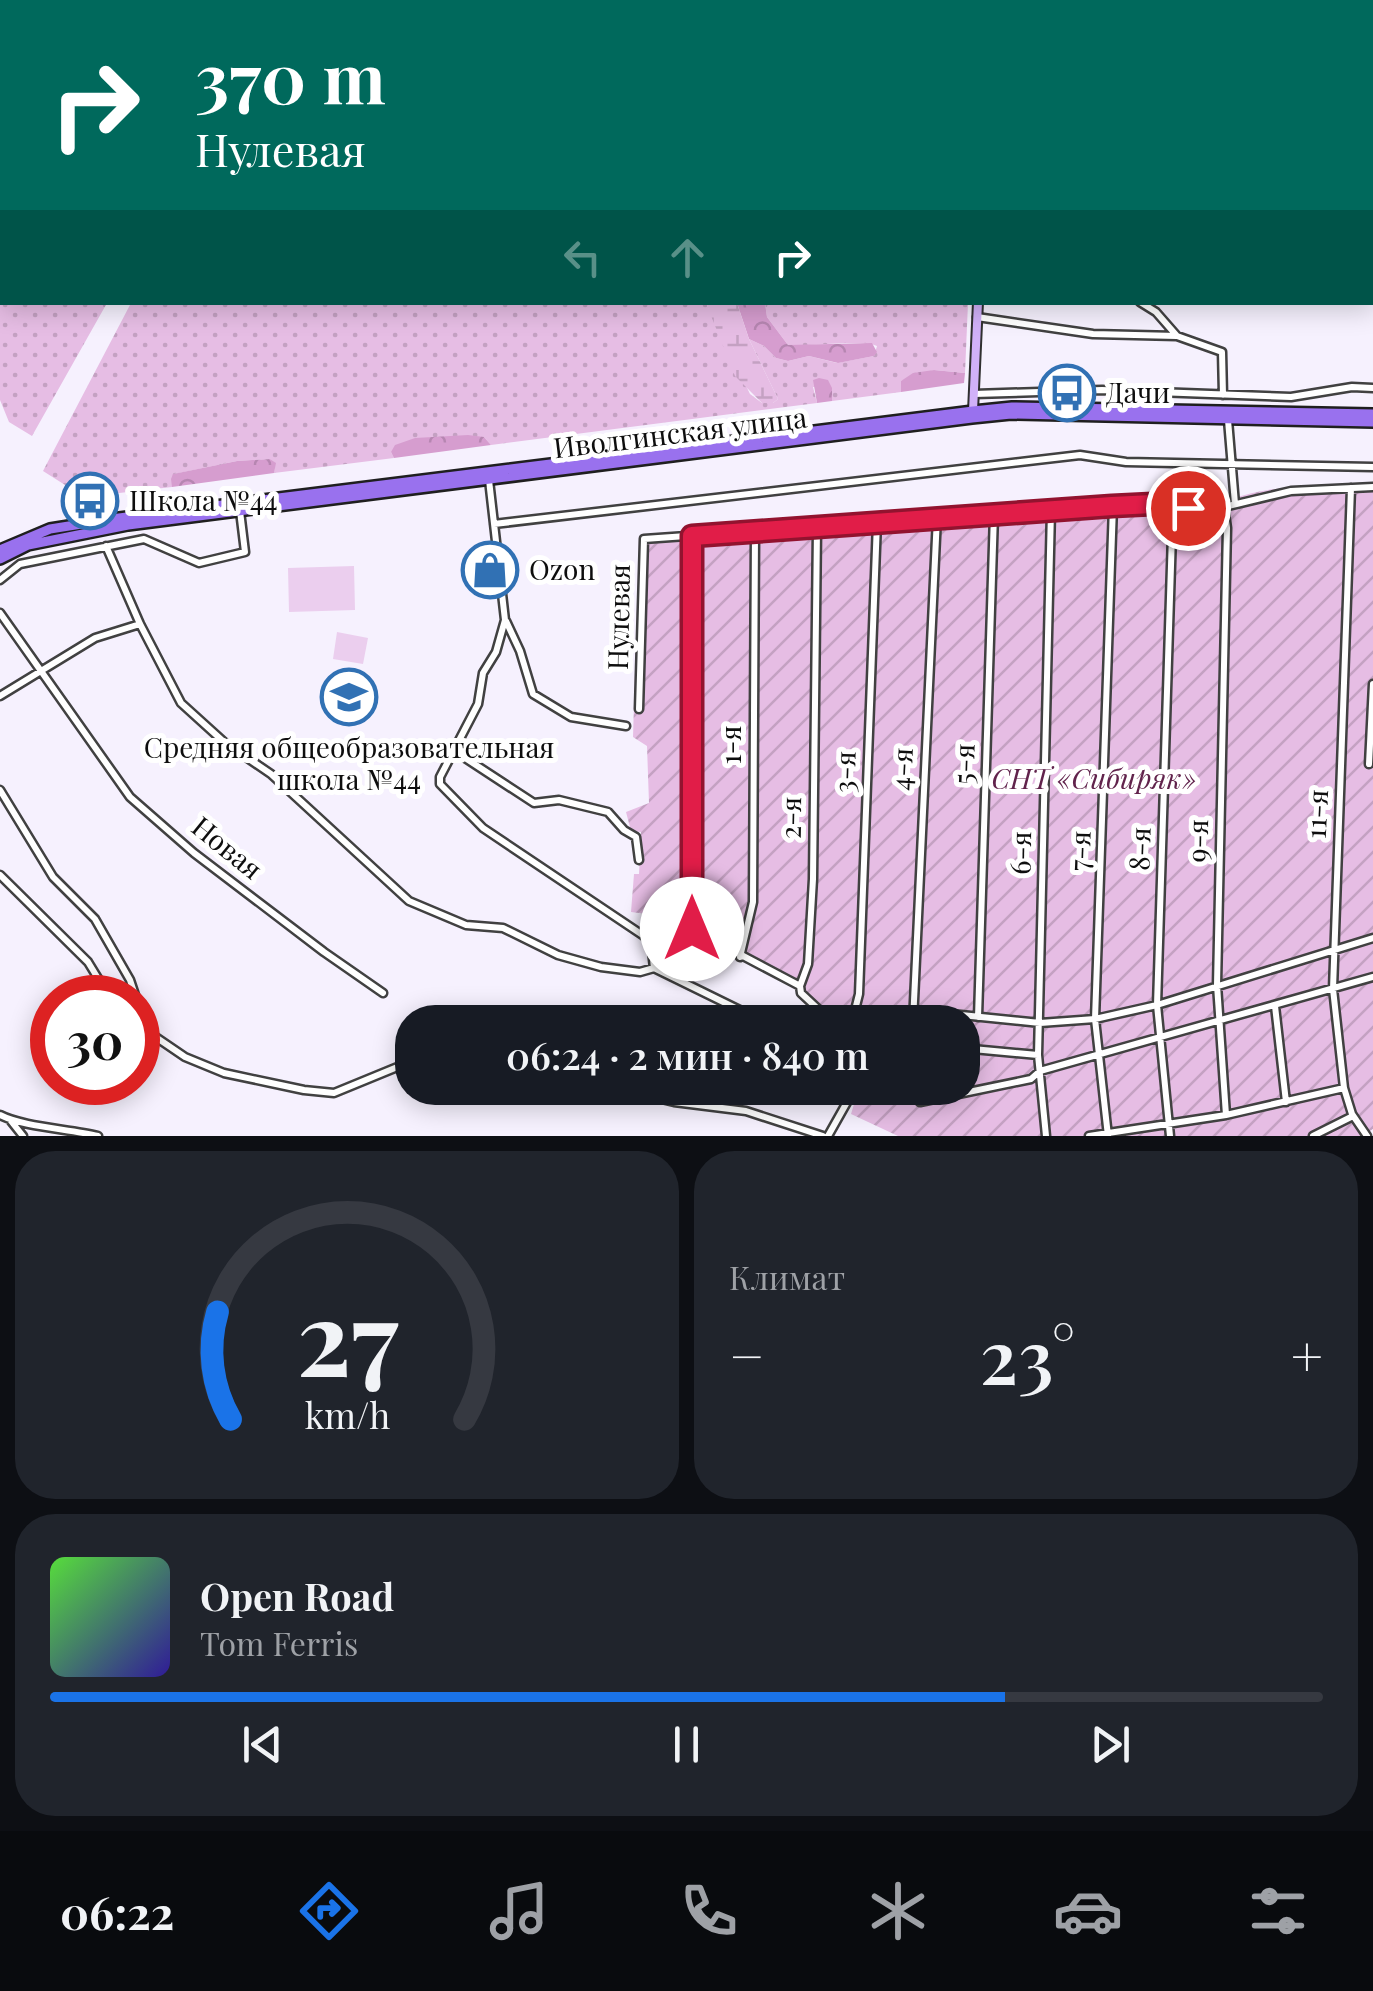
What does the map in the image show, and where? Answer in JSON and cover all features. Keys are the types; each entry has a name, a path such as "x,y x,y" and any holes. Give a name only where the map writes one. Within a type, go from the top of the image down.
{"main road":[{"name":"Иволгинская улица","path":"1,545 50,528 119,518 973,411 1012,408 1373,414"},
{"name":"Иволгинская улица","path":"0,559 53,538 992,416 1373,422"}],"street":[{"path":"973,411 978,305"},
{"path":"1145,305 1177,336"},
{"path":"977,317 1094,334 1177,336 1222,352 1223,395"},
{"path":"974,394 1063,389 1292,398 1352,387 1373,388"},
{"path":"1228,420 1234,504"},
{"path":"494,524 1080,456 1126,462 1373,467"},
{"path":"489,480 505,620 520,650 533,694 572,717 626,726"},
{"name":"Нулевая","path":"639,709 644,539 1112,506 1173,503 1188,508 1224,507 1291,491 1373,487"},
{"name":"11-я","path":"1350,488 1333,989 1344,1088 1353,1116 1367,1136"},
{"name":"8-я","path":"1170,1136 1158,1005 1173,503"},
{"name":"7-я","path":"1108,1134 1096,1020 1112,506"},
{"name":"9-я","path":"1224,507 1227,528 1217,1021 1226,1115"},
{"name":"6-я","path":"1046,1136 1038,1055 1052,510"},
{"path":"0,580 20,564 144,539 199,563 245,552 240,512"},
{"name":"5-я","path":"978,1005 994,514"},
{"name":"4-я","path":"912,1005 937,517"},
{"name":"3-я","path":"856,1005 877,522"},
{"name":"2-я","path":"800,986 808,964 813,880 816,528"},
{"name":"1-я","path":"740,957 753,902 755,532"},
{"path":"692,536 692,929 800,986 801,993 814,1005"},
{"path":"106,546 181,703 224,742 271,774 410,900 466,925 503,928 558,955 640,972 654,968 729,1005"},
{"name":"Новая","path":"0,613 130,797 194,853 384,993"},
{"path":"505,620 496,652 483,673 478,704 440,778 443,789 483,828 644,936 651,942 654,968"},
{"path":"0,696 95,638 140,624"},
{"path":"1369,764 1373,684"},
{"path":"456,752 534,803 559,800 608,812 624,830 636,836 639,860"},
{"path":"0,790 53,876 95,919 124,975"},
{"path":"0,875 88,962 96,975"},
{"path":"980,1017 1040,1023 1096,1020 1158,1005 1373,938"},
{"path":"980,1090 1032,1079 1040,1071 1373,977"},
{"path":"1274,1006 1286,1102"},
{"path":"160,1041 185,1057 224,1073 334,1093 395,1068"},
{"path":"980,1050 1038,1055"},
{"path":"1089,1136 1226,1115 1344,1088"},
{"path":"698,1105 746,1111 826,1136 844,1105"},
{"path":"0,1114 23,1136"},
{"path":"1313,1136 1353,1116"},
{"path":"10,1120 98,1136"}],"green space":[{"path":"0,305 106,305 32,436 9,422 0,400"},
{"path":"130,305 707,305 750,394 762,403 773,403 778,399 749,339 776,358 788,361 809,356 837,363 874,356 877,346 788,345 767,317 765,305 968,305 965,373 934,370 901,381 901,392 832,401 832,388 813,387 817,403 491,445 484,437 391,452 394,458 274,473 275,463 270,459 237,461 174,474 172,487 84,497 43,471"},
{"path":"707,305 738,305 778,399 762,403 735,376"},
{"path":"738,305 765,305 767,317 788,345 872,343 877,352 874,356 838,363 809,356 788,361 776,358 749,339"},
{"path":"913,373 965,373 964,383 901,392 901,381"},
{"path":"813,380 828,380 832,401 817,403"},
{"path":"484,437 491,445 394,458 391,452 395,445 415,438"},
{"path":"270,459 276,463 274,473 172,487 173,474 237,461"},
{"name":"СНТ «Сибиряк»","path":"1373,484 1373,1129 1362,1136 898,1136 851,1114 854,1105 980,1105 980,1005 821,1005 803,991 804,984 697,927 696,920 631,912 634,874 639,874 641,832 631,831 626,812 649,803 647,746 633,737 639,536 1174,497 1209,503 1307,486"}],"shaded area":[{"path":"354,566 355,610 289,612 288,568"},
{"path":"337,632 368,638 363,664 333,659"}],"place":[{"name":"Дачи","path":"1067,393"},
{"name":"Школа №44","path":"90,501"},
{"name":"Ozon","path":"490,570"},
{"name":"Средняя общеобразовательная школа №44","path":"349,697"}],"route":[{"path":"692,929 692,536 1112,506 1173,503 1188,508"}]}
